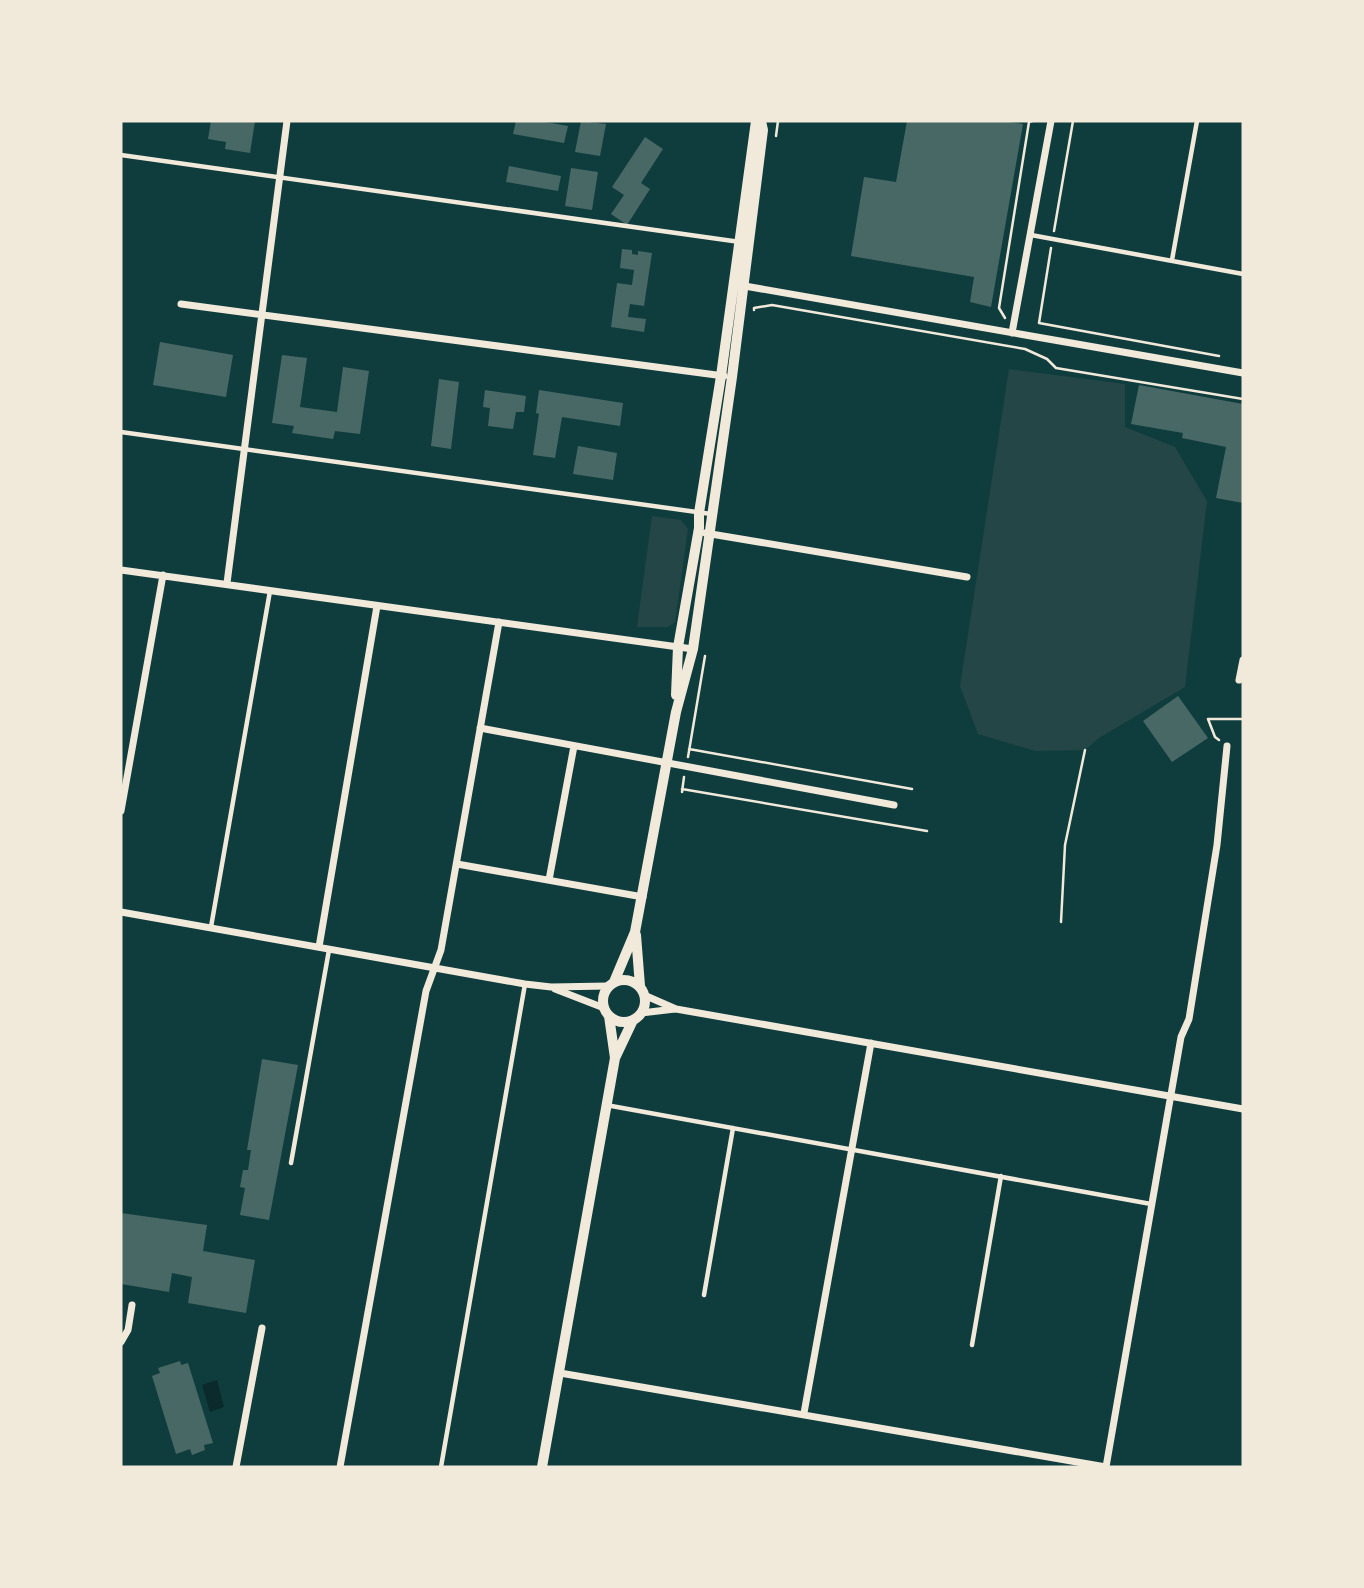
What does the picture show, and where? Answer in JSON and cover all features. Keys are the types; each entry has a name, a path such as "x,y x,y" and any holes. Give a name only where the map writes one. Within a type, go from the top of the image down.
{"street":[{"path":"227,583 278,178 288,121"},
{"path":"615,1058 603,996 635,932 665,764 693,649 705,513 743,242 763,130 758,121"},
{"path":"1012,333 1051,121"},
{"path":"737,284 1243,373"},
{"path":"181,304 726,376"},
{"path":"703,533 967,577"},
{"path":"676,712 678,647 703,533"},
{"path":"121,569 693,649"},
{"path":"121,811 163,575"},
{"path":"318,947 377,606"},
{"path":"340,1467 426,991 441,950 499,622"},
{"path":"1239,680 1243,660"},
{"path":"480,728 894,805"},
{"path":"549,880 574,746"},
{"path":"560,1373 1105,1467 1181,1037 1189,1019 1212,872 1227,746"},
{"path":"121,747 131,749"},
{"path":"457,864 643,897"},
{"path":"121,912 525,984 551,987 611,984 628,980 676,1009 1243,1109"},
{"path":"542,1467 615,1058 644,1007 635,932"},
{"path":"551,987 606,1012 620,1022 676,1009"},
{"path":"804,1413 871,1043"},
{"path":"121,1342 128,1330 132,1306"},
{"path":"236,1467 262,1328"}],"lane":[{"path":"1172,260 1197,121"},
{"path":"121,155 743,242"},
{"path":"1030,234 1243,274"},
{"path":"121,432 705,513"},
{"path":"211,928 270,590"},
{"path":"291,1163 329,949"},
{"path":"441,1467 525,984"},
{"path":"606,1104 1151,1205"},
{"path":"704,1295 733,1128"},
{"path":"972,1345 1001,1176"}],"path":[{"path":"775,146 778,121"},
{"path":"1005,325 1006,320 999,308 1029,122 1032,121"},
{"path":"1073,121 1039,323 1230,358"},
{"path":"752,321 754,308 772,305 1025,349 1047,359 1056,368 1243,400"},
{"path":"707,644 682,790 927,831"},
{"path":"1227,746 1214,737 1208,719 1243,719"},
{"path":"689,749 912,789"},
{"path":"1061,922 1065,845 1085,750"}],"shaded area":[{"path":"1009,369 1125,384 1125,427 1175,447 1207,501 1185,687 1099,738 1085,750 1035,751 978,734 960,686"},
{"path":"652,516 681,520 688,529 675,622 668,627 637,627"},
{"path":"217,1380 224,1407 210,1412 202,1385"}],"building":[{"path":"211,121 255,121 250,153 225,149 226,142 208,139"},
{"path":"516,121 540,121 568,126 564,143 513,134"},
{"path":"581,121 606,124 600,156 575,152"},
{"path":"907,121 1001,121 1023,124 991,307 970,302 974,277 851,256 864,177 896,182"},
{"path":"645,137 663,149 641,183 650,189 627,225 611,214 624,195 612,187"},
{"path":"509,166 561,176 558,191 506,182"},
{"path":"571,168 598,172 592,210 565,206"},
{"path":"622,249 632,250 632,254 638,255 638,251 652,253 644,306 630,304 628,317 646,319 644,332 611,327 617,283 632,285 634,270 620,268"},
{"path":"160,342 233,355 226,397 153,385"},
{"path":"282,355 307,358 300,407 337,412 343,367 369,371 360,434 335,431 333,439 292,433 294,426 272,423"},
{"path":"439,379 459,382 451,449 431,446"},
{"path":"1139,385 1243,404 1243,503 1216,498 1226,447 1182,438 1183,433 1131,424"},
{"path":"485,390 526,396 524,412 516,412 513,429 488,426 490,408 483,407"},
{"path":"539,390 623,403 620,426 562,417 555,458 533,455 539,414 536,413"},
{"path":"578,446 617,453 613,480 573,474"},
{"path":"1178,696 1208,738 1172,762 1143,721"},
{"path":"262,1059 298,1065 269,1220 240,1215 245,1188 240,1187 243,1170 248,1170 251,1150 247,1150"},
{"path":"121,1213 207,1225 203,1251 255,1260 246,1313 188,1303 192,1277 172,1273 169,1292 121,1284"},
{"path":"180,1361 181,1365 188,1363 213,1443 204,1445 205,1450 192,1455 190,1449 176,1454 152,1376 160,1373 158,1368"}]}
